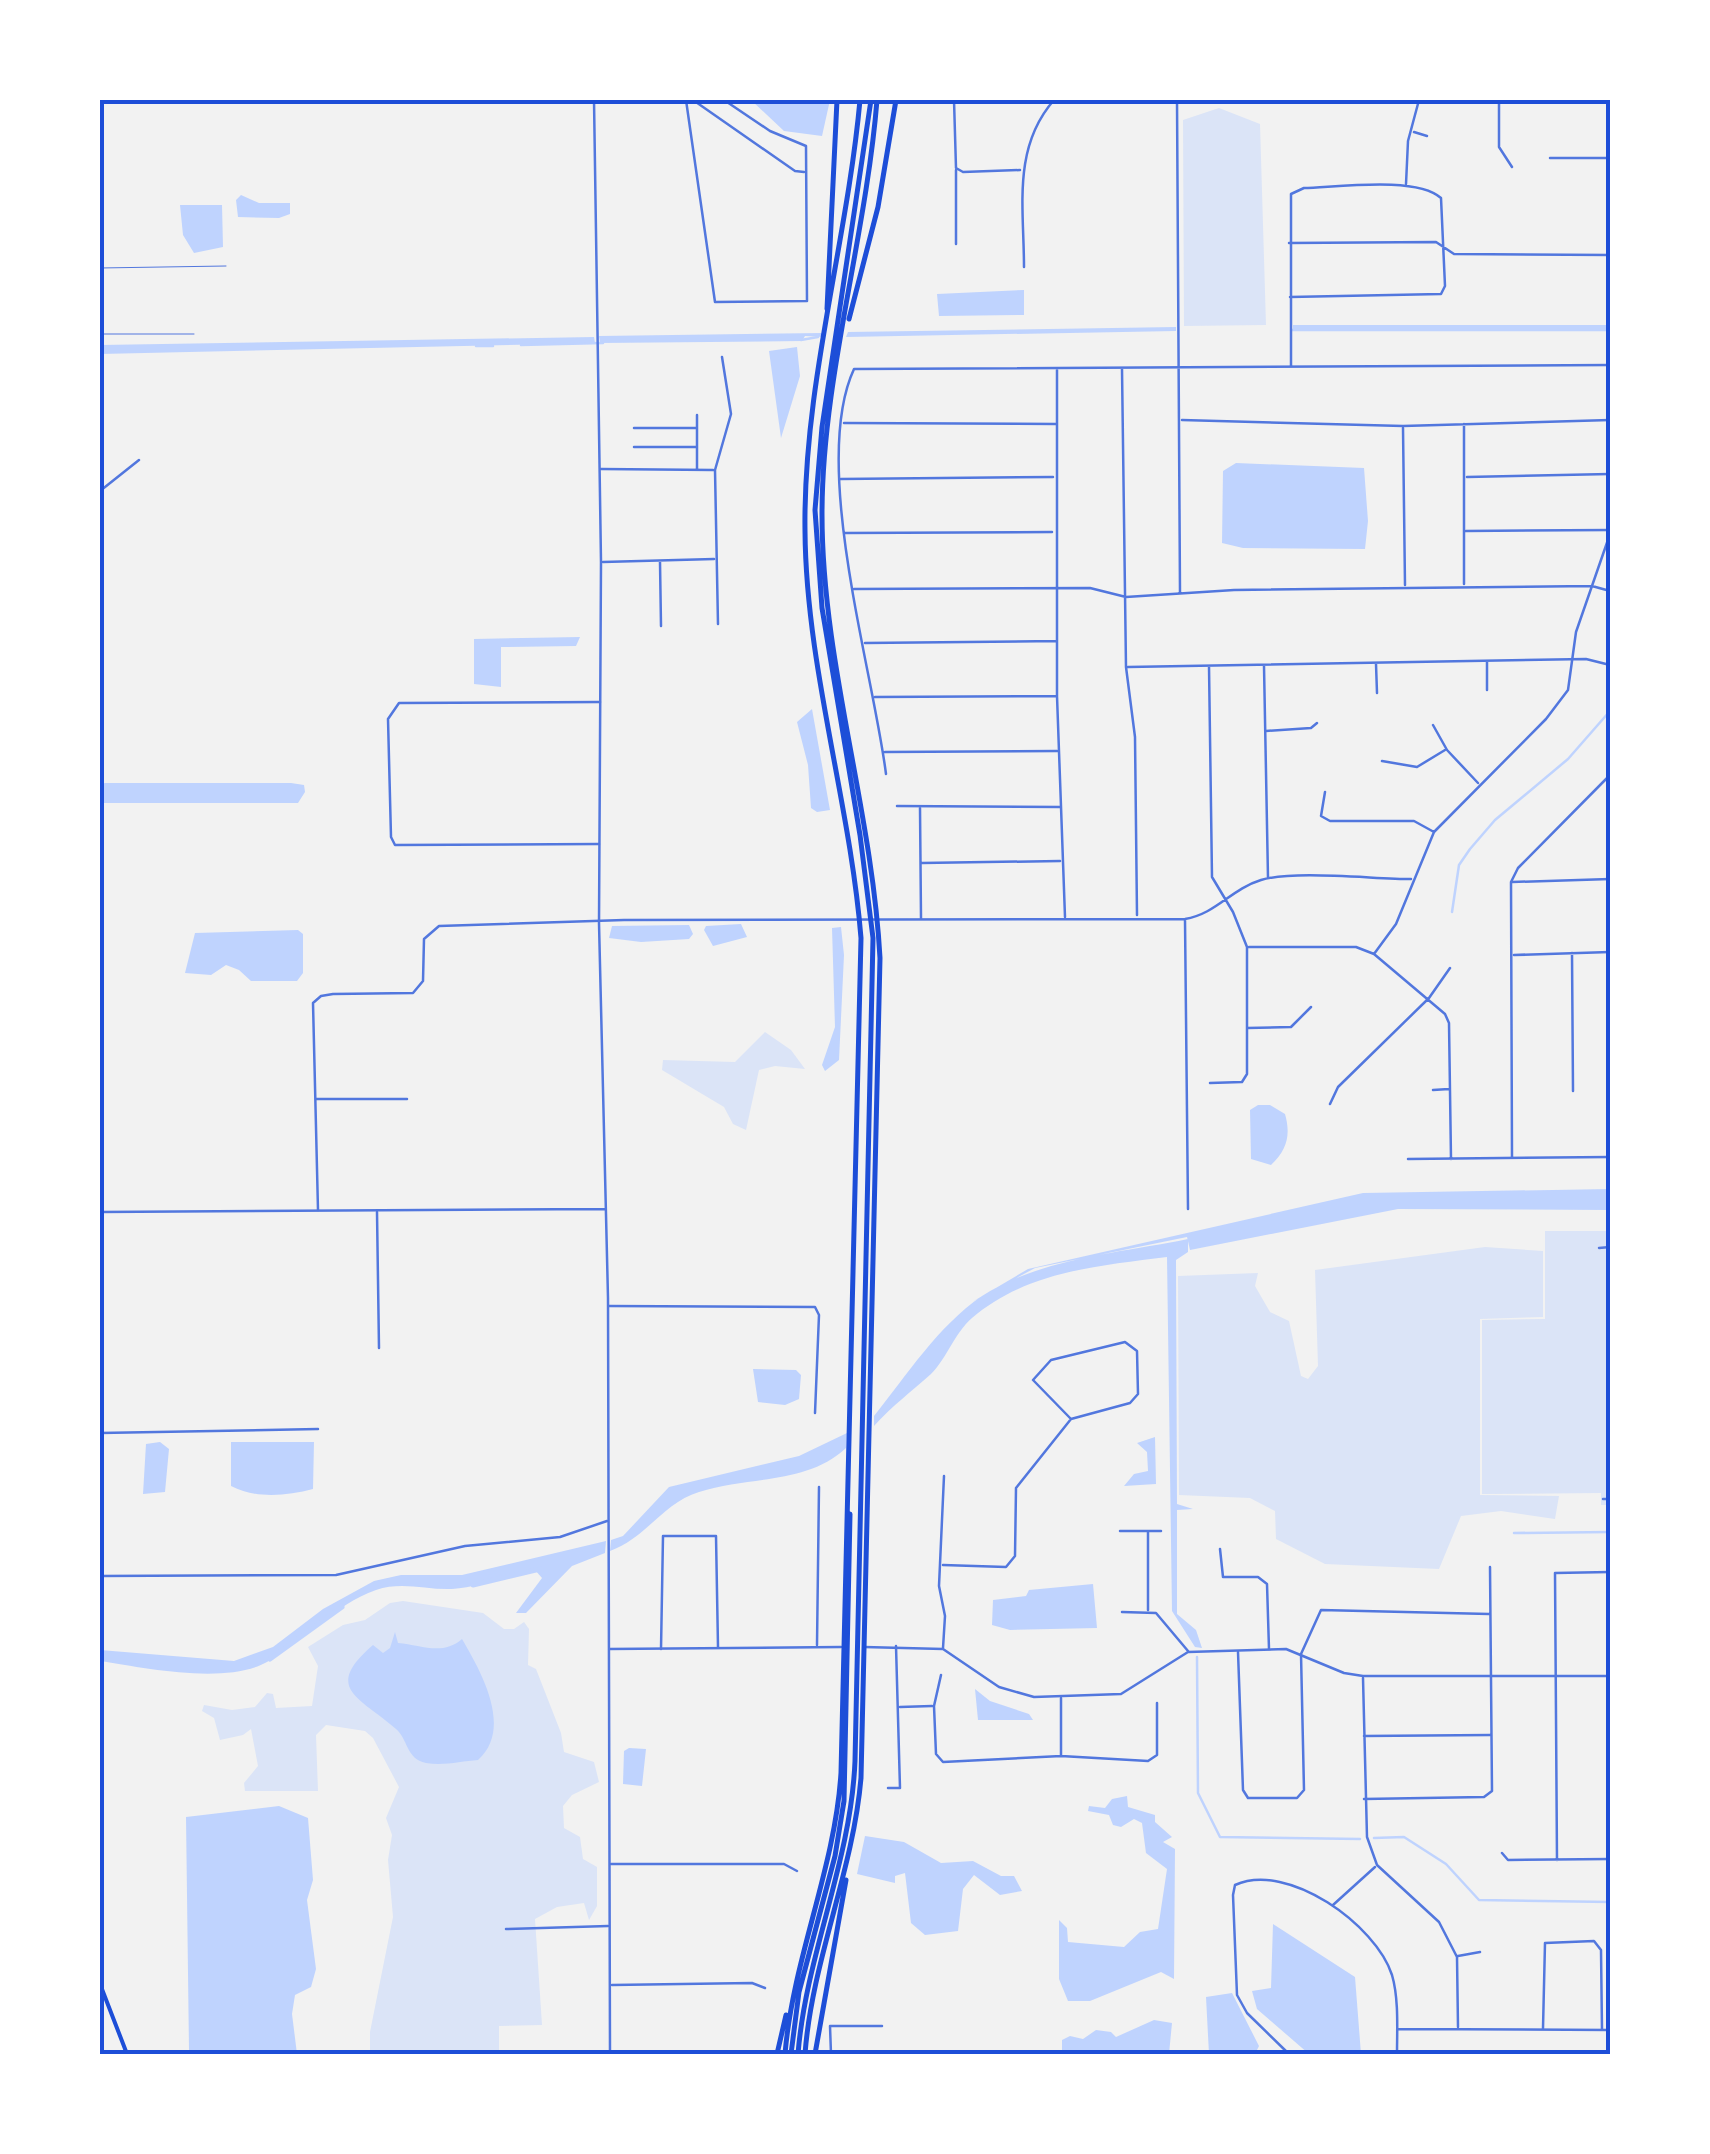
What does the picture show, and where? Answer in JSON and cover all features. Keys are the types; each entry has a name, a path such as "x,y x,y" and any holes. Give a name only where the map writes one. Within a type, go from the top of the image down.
{"highway":[{"path":"827,322 836,100"},
{"path":"854,1627 848,1462 861,938 806,560 807,462 860,100"},
{"path":"838,349 844,336 874,100"},
{"path":"777,2054 837,1816 853,1666 867,1447 876,938 828,608 822,540 826,449 838,349 878,207 896,100"},
{"path":"795,2054 798,1992 842,1820 853,1666 876,938"},
{"path":"815,2054 861,1778 853,1666"},
{"path":"795,2054 848,1862"},
{"path":"790,2008 795,2054"}],"main road":[{"path":"100,1984 128,2054"}],"street":[{"path":"594,100 601,562 599,924 608,1306 610,2054"},
{"path":"686,100 716,302 807,300 806,146 786,140 724,100"},
{"path":"693,100 796,171 807,172"},
{"path":"954,100 956,244"},
{"path":"1024,267 1023,170 1028,140 1054,100"},
{"path":"1178,100 1180,595"},
{"path":"1406,186 1411,132 1419,100"},
{"path":"1499,100 1499,147 1512,166"},
{"path":"1411,132 1427,136"},
{"path":"1550,158 1610,158"},
{"path":"956,168 964,172 1023,170"},
{"path":"1290,297 1441,294 1441,198 1424,187 1297,190 1288,201 1291,368"},
{"path":"1288,243 1436,242 1454,254 1610,255"},
{"path":"718,624 715,470 731,414 722,358"},
{"path":"886,774 844,533 840,479 842,423 854,369 1610,365"},
{"path":"1122,368 1126,667 1134,737 1137,917"},
{"path":"1057,369 1057,696 1065,918"},
{"path":"696,416 698,470"},
{"path":"1180,420 1404,426 1610,420"},
{"path":"1464,422 1464,584"},
{"path":"842,423 1057,424"},
{"path":"1404,426 1405,586"},
{"path":"634,428 697,428"},
{"path":"634,448 697,448"},
{"path":"100,491 139,460"},
{"path":"599,469 715,470"},
{"path":"1466,477 1610,474"},
{"path":"840,479 1056,478"},
{"path":"844,533 1055,532"},
{"path":"1374,954 1396,924 1411,879 1434,832 1546,719 1568,690 1576,632 1610,532 1464,532"},
{"path":"601,562 717,559"},
{"path":"660,561 661,626"},
{"path":"853,589 1090,588 1126,597 1464,584 1592,586 1610,592"},
{"path":"863,643 1058,641"},
{"path":"1126,667 1487,660 1574,660 1610,665"},
{"path":"1487,660 1487,690"},
{"path":"1376,662 1377,692"},
{"path":"1208,664 1212,878 1247,947 1247,1074 1242,1082 1210,1083"},
{"path":"1264,665 1268,878"},
{"path":"873,697 1057,696"},
{"path":"600,702 400,704 388,719 391,837 395,845 600,844"},
{"path":"1265,731 1311,728 1317,723"},
{"path":"1433,725 1447,750 1479,784"},
{"path":"883,752 1058,750"},
{"path":"1382,762 1417,767 1447,750"},
{"path":"1512,1158 1511,882 1518,868 1610,775"},
{"path":"1325,792 1321,816 1330,822 1414,822 1434,832"},
{"path":"897,806 1060,807"},
{"path":"920,806 921,918"},
{"path":"922,863 1060,860"},
{"path":"318,1210 314,1003 320,996 413,993 423,981 424,939 439,926 921,918 1185,919 1206,915 1242,886 1268,878 1411,879"},
{"path":"1511,882 1610,879"},
{"path":"1185,919 1188,1210"},
{"path":"1247,947 1356,947 1374,954 1429,998 1449,1023 1451,1159"},
{"path":"1512,955 1610,952"},
{"path":"1572,953 1573,1091"},
{"path":"1330,1104 1338,1087 1429,998 1450,968"},
{"path":"1246,1028 1290,1027 1311,1007"},
{"path":"1433,1090 1450,1089"},
{"path":"314,1099 408,1099"},
{"path":"1408,1159 1610,1157"},
{"path":"100,1212 607,1209"},
{"path":"377,1210 380,1348"},
{"path":"1600,1248 1610,1248"},
{"path":"608,1306 815,1307 815,1413"},
{"path":"943,1566 1006,1566 1015,1556 1016,1488 1072,1419 1136,1400 1137,1350 1132,1344 1125,1342 1062,1356 1036,1372 1038,1387 1072,1419"},
{"path":"100,1433 318,1430"},
{"path":"943,1649 945,1616 939,1586 943,1566 944,1476"},
{"path":"818,1648 819,1486"},
{"path":"1603,1499 1610,1499"},
{"path":"100,1576 336,1575 465,1546 560,1537 608,1520"},
{"path":"1120,1531 1162,1532"},
{"path":"1148,1532 1148,1611"},
{"path":"661,1649 664,1536 716,1536 718,1648"},
{"path":"1220,1549 1223,1576 1258,1577 1266,1584 1269,1649"},
{"path":"1363,1798 1484,1796 1492,1791 1490,1567"},
{"path":"1557,1860 1555,1572 1610,1572"},
{"path":"1238,1650 1243,1790 1248,1798 1296,1798 1304,1790 1301,1654 1321,1610 1489,1614"},
{"path":"1122,1612 1156,1612 1188,1652"},
{"path":"609,1650 896,1646 943,1649 1012,1693 1061,1698 1121,1694 1188,1652 1269,1649 1301,1654 1363,1676 1610,1676"},
{"path":"888,1788 900,1788 896,1646"},
{"path":"940,1675 934,1706 936,1754 944,1762 1061,1756 1148,1761 1157,1755 1157,1703"},
{"path":"1363,1676 1366,1837 1378,1865 1439,1922 1457,1956 1458,2027"},
{"path":"1061,1698 1061,1756"},
{"path":"898,1707 934,1706"},
{"path":"1362,1736 1490,1735"},
{"path":"1502,1852 1508,1860 1610,1859"},
{"path":"609,1864 784,1864 798,1872"},
{"path":"1332,1906 1378,1865"},
{"path":"1289,2054 1247,2013 1236,1995 1235,1886 1246,1880 1280,1881 1302,1887 1332,1906 1380,1950 1393,1978 1397,2054"},
{"path":"506,1929 609,1926"},
{"path":"1543,2028 1545,1943 1594,1941 1601,1950 1602,2030"},
{"path":"1457,1956 1480,1952"},
{"path":"610,1985 752,1983 765,1988"},
{"path":"831,2054 830,2026 882,2026"},
{"path":"1396,2029 1610,2030"}],"lane":[{"path":"100,268 226,266"},
{"path":"100,334 194,334"}],"shaded area":[{"path":"1219,108 1260,124 1266,325 1184,326 1183,120"},
{"path":"765,1032 791,1050 805,1069 775,1066 759,1070 746,1130 733,1124 724,1107 662,1070 663,1060 735,1062"},
{"path":"1545,1231 1610,1231 1610,1505 1601,1505 1601,1493 1482,1494 1482,1320 1545,1319"},
{"path":"1485,1247 1543,1251 1543,1317 1480,1319 1480,1495 1559,1496 1555,1519 1501,1511 1461,1516 1439,1569 1325,1564 1276,1539 1275,1511 1250,1498 1179,1495 1178,1276 1258,1273 1255,1286 1270,1312 1289,1321 1301,1376 1308,1379 1318,1366 1315,1270"},
{"path":"403,1601 483,1613 504,1629 514,1629 524,1622 529,1629 528,1665 536,1669 561,1733 564,1752 594,1762 599,1782 572,1795 563,1806 564,1828 580,1837 583,1859 597,1867 597,1906 589,1920 584,1903 557,1907 535,1919 542,2025 499,2026 499,2054 370,2054 370,2032 393,1917 388,1860 392,1835 386,1818 399,1787 373,1738 365,1731 326,1725 316,1735 318,1791 245,1791 244,1783 258,1766 251,1729 220,1740 214,1718 202,1711 204,1705 232,1710 255,1707 267,1693 273,1694 276,1708 312,1706 318,1666 308,1647 343,1625 365,1620 390,1603"}],"water":[{"path":"751,100 830,100 822,136 784,131"},
{"path":"241,195 259,203 290,203 290,214 279,218 238,217 236,200"},
{"path":"180,205 222,205 223,247 194,253 183,235"},
{"path":"1024,290 1024,315 939,316 937,294"},
{"path":"1293,325 1610,325 1610,330 1293,330"},
{"path":"1176,327 1176,331 846,337 848,332"},
{"path":"823,333 823,337 805,336 802,341 600,343 599,336"},
{"path":"594,337 595,343 100,354 100,345"},
{"path":"797,347 800,376 781,438 769,351"},
{"path":"1236,463 1364,468 1368,521 1365,549 1243,548 1222,543 1223,471"},
{"path":"580,637 576,646 501,647 501,687 474,684 474,639"},
{"path":"812,709 830,810 817,812 811,808 808,765 797,722"},
{"path":"291,783 304,785 305,792 298,803 103,803 100,784"},
{"path":"741,924 747,937 713,946 704,930 706,926"},
{"path":"689,925 693,934 689,939 641,942 609,938 612,926"},
{"path":"841,927 844,955 839,1060 825,1071 822,1065 835,1027 832,928"},
{"path":"298,930 303,934 303,973 297,981 251,981 226,965 211,975 185,973 195,933"},
{"path":"1270,1105 1285,1114 1287,1122 1286,1142 1271,1165 1251,1159 1250,1110"},
{"path":"1610,1189 1610,1210 1398,1209 1190,1250 1187,1237 1035,1268 972,1302 1028,1269 1363,1193"},
{"path":"1188,1239 1188,1252 1176,1260 1177,1504 1193,1509 1177,1510 1177,1614 1196,1630 1202,1648 1195,1647 1172,1611 1167,1257 1064,1273 993,1302 966,1324 931,1374 874,1426 874,1416 924,1352 982,1296 1055,1265"},
{"path":"753,1369 796,1370 801,1375 799,1399 785,1405 758,1402"},
{"path":"847,1433 846,1448 830,1460 795,1474 718,1487 686,1497 634,1538 610,1551 611,1540 623,1536 669,1487 799,1456"},
{"path":"1155,1437 1156,1484 1124,1486 1134,1474 1148,1471 1147,1452 1137,1443"},
{"path":"160,1442 169,1449 165,1492 143,1494 146,1444"},
{"path":"231,1442 314,1442 313,1489 271,1495 231,1486"},
{"path":"606,1541 605,1553 572,1566 526,1613 516,1613 542,1578 535,1570 462,1588 395,1586 376,1590 347,1604 281,1653 250,1669 185,1673 100,1661 100,1650 234,1661 273,1647 323,1609 374,1581 401,1575 462,1575"},
{"path":"1093,1584 1097,1628 1010,1630 992,1625 993,1600 1026,1596 1029,1590"},
{"path":"395,1632 398,1643 432,1648 447,1647 462,1639 484,1682 494,1716 488,1747 478,1760 439,1764 419,1761 396,1729 352,1692 348,1682 358,1660 373,1645 383,1653 390,1648"},
{"path":"975,1689 990,1701 1029,1714 1033,1720 978,1720"},
{"path":"646,1749 642,1786 623,1784 624,1751"},
{"path":"1127,1796 1128,1807 1155,1815 1155,1822 1172,1837 1163,1842 1175,1849 1174,1979 1161,1972 1090,2001 1068,2001 1059,1979 1059,1920 1067,1928 1068,1942 1124,1947 1140,1932 1158,1929 1167,1869 1146,1853 1142,1823 1134,1819 1121,1827 1113,1825 1109,1815 1088,1811 1089,1806 1105,1808 1112,1799"},
{"path":"279,1806 308,1818 313,1880 307,1900 316,1969 311,1987 295,1995 292,2014 297,2054 195,2054 189,2050 186,1817"},
{"path":"865,1836 904,1842 941,1863 973,1861 1001,1876 1014,1876 1022,1891 1000,1895 974,1875 963,1889 958,1931 925,1935 911,1923 905,1873 895,1876 895,1883 857,1874"},
{"path":"1273,1924 1355,1977 1361,2054 1309,2054 1257,2009 1252,1991 1271,1988"},
{"path":"1232,1993 1259,2046 1255,2054 1209,2054 1206,1997"},
{"path":"1154,2020 1172,2023 1169,2054 1062,2054 1062,2040 1070,2036 1083,2039 1096,2030 1111,2032 1116,2037"}],"waterway":[{"path":"1292,330 1610,330"},
{"path":"801,340 818,337"},
{"path":"521,345 603,343"},
{"path":"476,346 493,346"},
{"path":"1452,912 1459,865 1470,849 1495,820 1568,759 1610,711"},
{"path":"1514,1533 1610,1532"},
{"path":"473,1585 540,1569"},
{"path":"270,1659 342,1607"},
{"path":"1197,1657 1198,1793 1220,1837 1360,1839"},
{"path":"1374,1838 1404,1837 1446,1864 1479,1900 1610,1902"}]}
